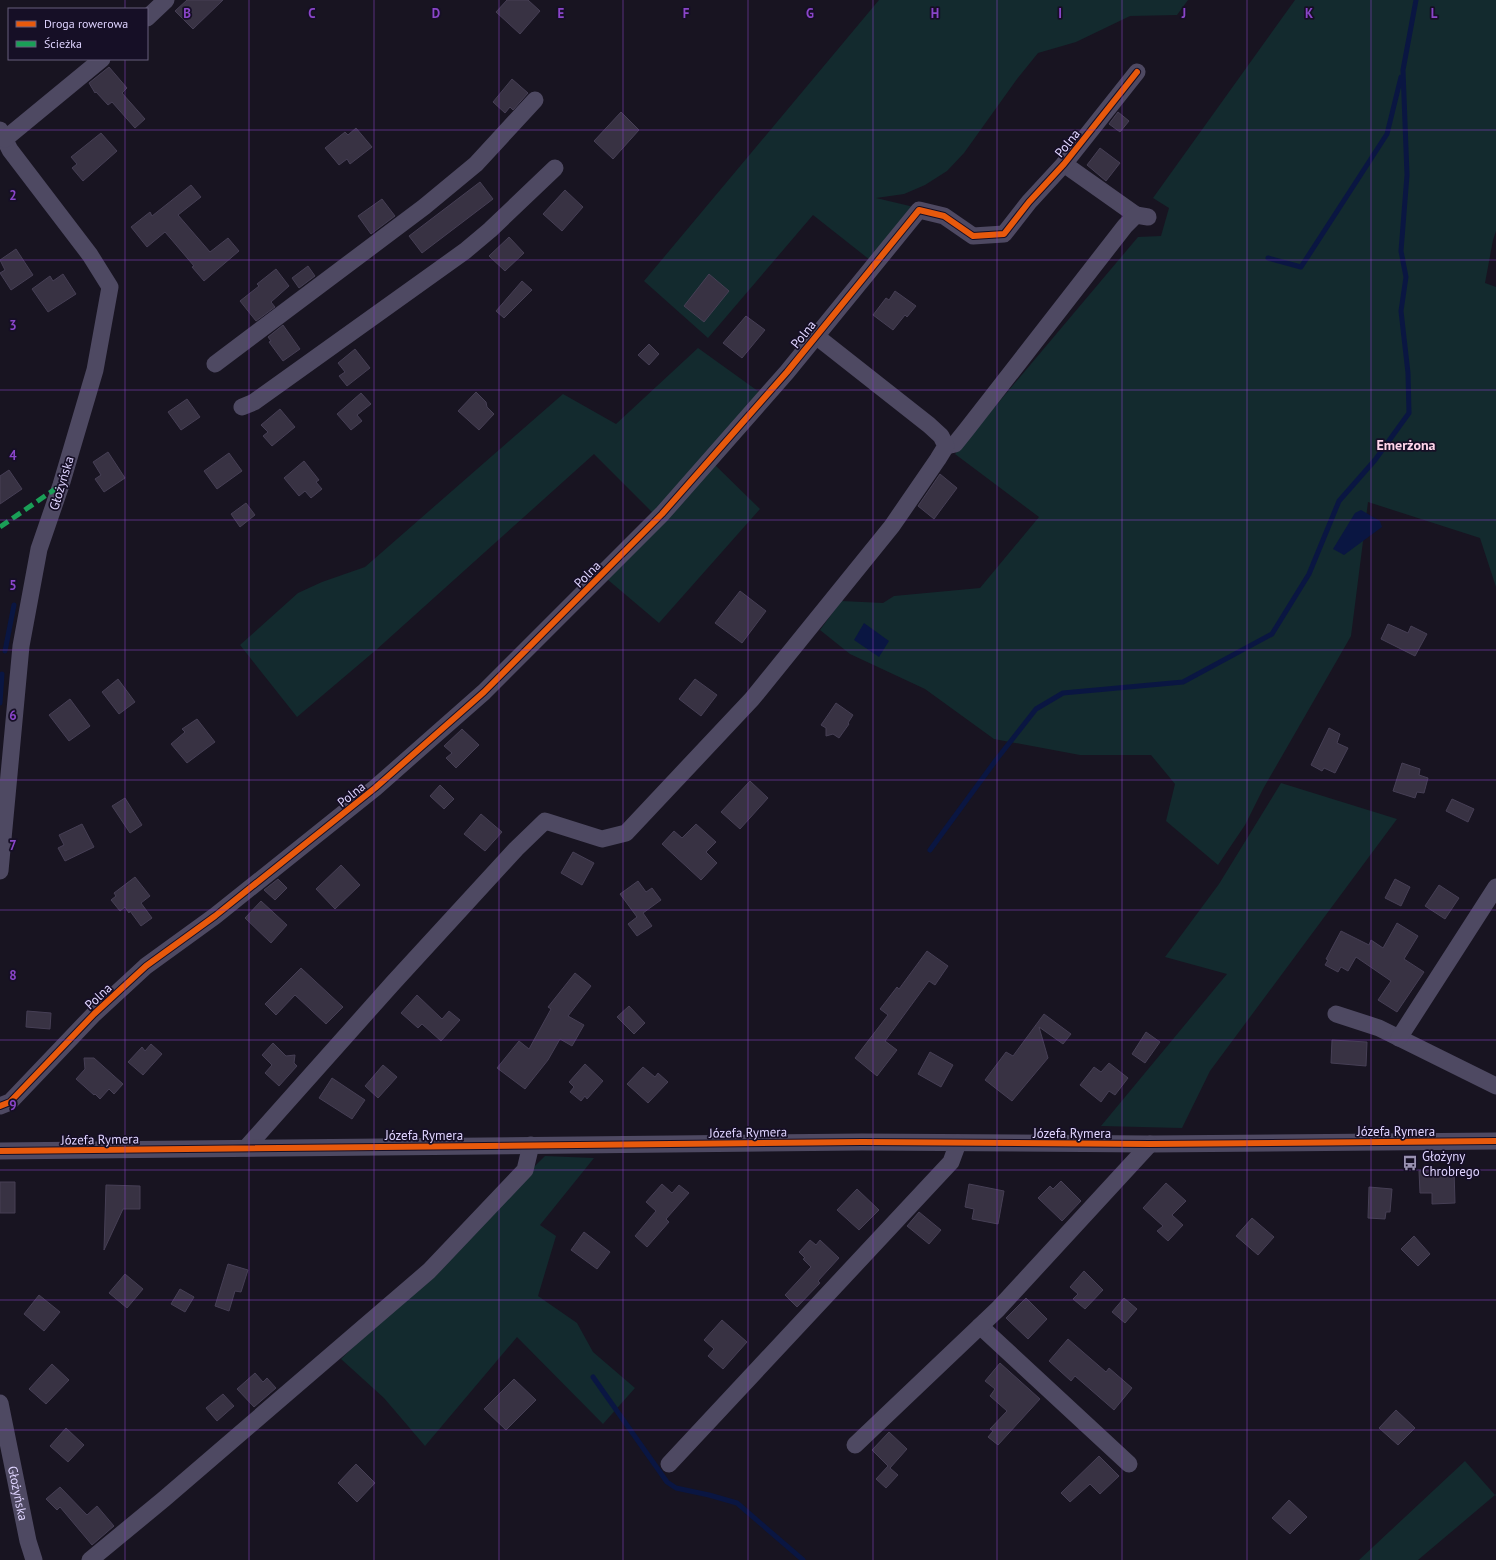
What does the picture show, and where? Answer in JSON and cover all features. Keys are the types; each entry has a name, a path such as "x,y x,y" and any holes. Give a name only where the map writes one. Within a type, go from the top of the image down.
{"street":[{"path":"148,17 166,0"},
{"path":"2,134 101,60"},
{"name":"Polna","path":"0,1106 10,1102 94,1014 146,966 215,916 376,788 484,692 662,514 787,372 919,210 944,216 973,236 1004,234 1029,202 1064,164 1137,72"},
{"path":"215,364 424,207 476,164 535,100"},
{"name":"Głożyńska","path":"0,870 21,646 38,557 95,370 110,287 90,255 10,150 2,134"},
{"path":"246,1148 392,984 516,849 546,821 602,839 626,833 752,699 892,526 946,446 955,444 1125,226 1142,216 1064,164"},
{"path":"242,407 254,402 465,251 490,230 555,168"},
{"path":"816,336 929,425 941,436 946,446"},
{"path":"1399,1038 1496,887"},
{"path":"1336,1014 1379,1028 1496,1086"},
{"name":"Józefa Rymera","path":"0,1151 862,1142 1150,1144 1496,1141"},
{"path":"669,1464 952,1162 958,1143"},
{"path":"855,1445 998,1309 1150,1144"},
{"path":"90,1560 164,1499 429,1272 525,1170 531,1145"},
{"path":"980,1326 1129,1464"},
{"name":"Głożyńska","path":"0,1403 28,1541 34,1560"}],"green space":[{"path":"879,0 1188,0 1177,15 1130,16 1076,42 1038,53 1017,79 964,153 947,171 925,185 904,194 876,198 914,207 870,260 813,215 708,338 644,281"},
{"path":"1295,0 1496,0 1496,231 1485,283 1496,287 1496,587 1480,538 1368,502 1351,636 1263,789 1245,825 1218,865 1166,821 1175,784 1151,755 1080,755 994,739 925,689 850,654 820,630 841,601 883,603 894,596 980,588 1039,517 955,454 1138,237 1161,236 1169,208 1153,198"},
{"path":"698,348 762,394 653,513 594,454 376,650 297,717 240,645 298,593 322,582 365,567 563,394 616,424"},
{"path":"713,463 760,509 659,623 607,579"},
{"path":"1281,783 1397,819 1210,1071 1182,1128 1101,1126 1227,974 1165,957 1219,884"},
{"path":"545,1156 594,1158 540,1225 556,1236 538,1296 577,1323 593,1352 635,1388 603,1424 517,1337 425,1446 384,1398 341,1359"},
{"path":"1465,1461 1495,1495 1418,1560 1359,1560"}],"water":[{"path":"1361,510 1380,521 1382,527 1344,555 1333,549 1355,513"},
{"path":"864,623 889,641 879,657 854,640"}],"building":[{"path":"187,0 223,0 193,29 175,11"},
{"path":"507,0 528,0 540,11 520,34 496,12"},
{"path":"109,67 127,88 122,93 145,119 135,128 112,102 108,105 96,92 95,93 89,83"},
{"path":"512,79 528,93 513,110 510,107 505,113 493,102"},
{"path":"621,112 639,130 613,159 594,141"},
{"path":"1118,112 1129,121 1120,132 1109,124"},
{"path":"356,128 372,147 350,164 347,159 339,165 325,148 345,132 348,135"},
{"path":"101,133 117,151 83,181 72,168 77,164 71,157"},
{"path":"1100,148 1120,163 1106,181 1087,165"},
{"path":"480,182 493,199 422,253 409,236"},
{"path":"191,185 201,197 178,215 210,252 228,238 239,251 204,281 192,267 194,266 165,232 147,247 131,227 150,212 152,216"},
{"path":"565,190 583,207 562,231 543,214"},
{"path":"382,199 395,216 371,234 358,216"},
{"path":"509,237 524,253 505,271 489,256"},
{"path":"16,249 33,275 11,290 0,273 5,270 0,260"},
{"path":"308,266 315,276 299,288 292,278"},
{"path":"276,269 289,286 271,302 275,307 256,321 240,301 259,286 257,284"},
{"path":"63,274 76,294 48,312 32,289 50,276 53,281"},
{"path":"709,274 729,291 704,322 684,306"},
{"path":"522,281 532,290 504,318 496,311"},
{"path":"895,291 916,306 907,317 905,315 893,330 873,315 886,298 889,300"},
{"path":"746,316 765,330 742,358 723,343"},
{"path":"283,325 300,349 283,361 269,342 271,341 268,337"},
{"path":"649,344 659,354 649,365 638,355"},
{"path":"355,349 370,368 347,386 339,376 345,372 338,363"},
{"path":"476,392 486,402 487,407 494,414 479,430 458,411"},
{"path":"361,393 371,404 357,415 362,421 351,430 337,414"},
{"path":"187,399 200,417 181,430 168,412"},
{"path":"280,409 295,427 272,446 263,436 268,432 261,425"},
{"path":"108,452 125,478 104,492 95,479 101,475 93,462"},
{"path":"229,453 242,471 217,489 204,471"},
{"path":"304,461 319,480 316,482 322,489 311,498 305,491 299,496 284,478"},
{"path":"9,470 22,489 0,504 0,476"},
{"path":"940,474 957,488 934,519 918,506"},
{"path":"246,503 255,515 240,527 231,514"},
{"path":"740,591 766,611 742,643 715,623"},
{"path":"1388,624 1408,633 1411,626 1427,634 1415,656 1381,639"},
{"path":"118,679 135,702 119,714 102,692"},
{"path":"695,679 717,695 701,716 679,699"},
{"path":"70,699 90,726 69,741 49,715"},
{"path":"836,703 853,715 848,723 849,724 839,738 833,734 826,736 826,728 821,725"},
{"path":"197,719 215,742 187,763 171,744 185,732 182,729"},
{"path":"1329,728 1340,734 1337,743 1348,748 1335,773 1324,768 1322,771 1311,765"},
{"path":"462,729 479,745 456,768 446,758 452,753 444,746"},
{"path":"1402,763 1420,769 1419,775 1428,778 1424,793 1417,792 1415,798 1393,791"},
{"path":"750,781 768,798 740,829 721,812"},
{"path":"440,785 454,799 444,809 430,796"},
{"path":"125,798 142,825 130,833 112,806"},
{"path":"1452,799 1474,809 1468,822 1446,811"},
{"path":"481,814 502,832 485,851 464,834"},
{"path":"82,824 94,847 65,861 58,848 64,845 59,835"},
{"path":"696,824 716,842 706,852 717,863 701,880 662,844 674,831 682,838"},
{"path":"573,852 594,863 582,885 561,873"},
{"path":"341,865 360,885 335,909 316,889"},
{"path":"135,877 150,896 141,903 152,918 141,926 130,911 129,913 125,907 120,911 111,900 116,896 114,893"},
{"path":"278,879 287,888 275,900 264,890"},
{"path":"1395,879 1410,887 1401,906 1385,898"},
{"path":"638,881 646,892 652,888 661,900 643,913 652,926 637,936 628,924 637,917 620,894"},
{"path":"1439,885 1459,898 1445,919 1425,906"},
{"path":"261,901 287,925 271,943 245,918"},
{"path":"1397,923 1418,936 1404,959 1424,972 1397,1012 1378,1000 1391,981 1356,957 1348,971 1341,967 1338,972 1325,965 1328,960 1326,959 1341,931 1369,945 1371,940 1383,948"},
{"path":"927,951 948,966 935,985 929,981 885,1041 897,1050 877,1076 855,1058 888,1015 880,1009 897,987 899,989"},
{"path":"301,968 343,1007 326,1024 295,995 276,1015 265,1004"},
{"path":"575,973 591,986 568,1016 584,1025 572,1046 560,1039 548,1060 525,1089 497,1068 519,1041 529,1049 551,1009 548,1007"},
{"path":"417,995 442,1019 449,1011 460,1020 441,1041 422,1024 418,1028 401,1013"},
{"path":"629,1006 645,1023 634,1034 617,1017"},
{"path":"27,1011 51,1013 50,1029 26,1027"},
{"path":"1044,1014 1071,1034 1063,1044 1039,1027 1048,1058 1012,1101 985,1080 1006,1052 1013,1056"},
{"path":"1146,1032 1160,1042 1145,1063 1132,1054"},
{"path":"1332,1040 1367,1042 1366,1066 1331,1063"},
{"path":"273,1043 286,1056 295,1055 294,1063 297,1066 279,1086 265,1073 272,1065 262,1055"},
{"path":"151,1044 162,1054 143,1075 128,1062 142,1047 145,1051"},
{"path":"930,1052 953,1065 941,1087 918,1074"},
{"path":"84,1058 94,1058 123,1084 114,1094 109,1089 100,1099 95,1094 94,1095 76,1079 85,1069"},
{"path":"1109,1063 1128,1078 1115,1095 1109,1091 1101,1102 1080,1085 1094,1067 1101,1072"},
{"path":"585,1064 603,1081 587,1099 585,1096 581,1101 570,1092 574,1087 569,1082"},
{"path":"383,1065 397,1077 378,1098 365,1086"},
{"path":"643,1067 655,1077 658,1073 668,1082 648,1103 627,1084"},
{"path":"332,1078 365,1100 352,1119 319,1098"},
{"path":"1454,1170 1455,1203 1432,1204 1432,1193 1420,1193 1419,1171"},
{"path":"1061,1181 1081,1201 1062,1221 1038,1198 1050,1186 1053,1189"},
{"path":"0,1182 15,1182 15,1213 0,1213"},
{"path":"1166,1183 1186,1201 1172,1215 1183,1225 1168,1241 1157,1231 1163,1226 1143,1208"},
{"path":"662,1184 672,1193 679,1185 689,1193 666,1219 669,1222 647,1247 635,1236 656,1211 646,1202"},
{"path":"969,1184 1004,1191 998,1224 972,1219 974,1209 965,1207"},
{"path":"106,1185 140,1186 140,1209 123,1209 104,1250"},
{"path":"1369,1187 1392,1189 1390,1212 1386,1212 1385,1219 1368,1218"},
{"path":"857,1189 879,1210 859,1230 837,1210"},
{"path":"919,1212 941,1230 929,1244 907,1226"},
{"path":"1252,1218 1274,1237 1258,1255 1236,1236"},
{"path":"584,1232 610,1252 597,1269 571,1250"},
{"path":"1414,1236 1430,1254 1418,1266 1401,1249"},
{"path":"810,1240 816,1245 820,1240 839,1258 818,1281 820,1283 797,1307 785,1295 811,1267 803,1259 805,1258 799,1252"},
{"path":"228,1264 248,1270 241,1292 235,1291 229,1311 215,1306"},
{"path":"1084,1271 1103,1290 1085,1309 1073,1299 1078,1294 1070,1287"},
{"path":"125,1274 143,1289 127,1308 109,1293"},
{"path":"180,1289 194,1297 185,1312 171,1304"},
{"path":"39,1295 60,1312 44,1331 24,1314"},
{"path":"1026,1298 1047,1319 1028,1339 1006,1318"},
{"path":"1124,1298 1137,1309 1125,1323 1112,1312"},
{"path":"722,1320 747,1342 723,1369 708,1356 714,1349 704,1340"},
{"path":"1068,1339 1106,1372 1109,1368 1132,1388 1114,1410 1075,1376 1071,1381 1049,1361"},
{"path":"1000,1363 1040,1399 998,1445 988,1437 993,1431 990,1429 1007,1411 990,1396 995,1389 985,1381"},
{"path":"52,1364 69,1380 46,1404 29,1389"},
{"path":"255,1373 263,1382 267,1378 276,1388 254,1407 237,1389"},
{"path":"514,1379 536,1400 506,1430 484,1409"},
{"path":"223,1394 234,1406 217,1421 206,1408"},
{"path":"1396,1410 1415,1428 1398,1445 1379,1428"},
{"path":"66,1428 84,1445 68,1462 50,1446"},
{"path":"889,1432 907,1449 890,1468 898,1475 886,1488 876,1479 888,1466 872,1450"},
{"path":"1099,1456 1119,1476 1100,1494 1090,1484 1070,1502 1061,1493"},
{"path":"356,1464 375,1483 357,1502 338,1483"},
{"path":"60,1487 87,1515 97,1506 114,1526 92,1545 60,1507 57,1510 46,1499"},
{"path":"1289,1500 1307,1517 1290,1534 1272,1518"}],"waterway":[{"path":"930,850 996,760 1036,709 1063,693 1183,682 1272,634 1309,574 1339,501 1375,460 1409,413 1408,373 1401,311 1406,277 1401,251 1407,175 1403,70 1416,0"},
{"path":"1268,258 1301,267 1387,134 1401,77"},
{"path":"5,651 14,605"},
{"path":"0,703 2,674"},
{"path":"593,1377 667,1482 676,1488 737,1503 803,1560"}],"marked path":[{"path":"0,527 61,485"}],"cycle path":[{"path":"0,1106 10,1102 94,1014 146,966 215,916 375,788 484,692 662,514 787,372 919,210 944,216 973,236 1004,234 1029,202 1064,164 1137,72"},
{"path":"0,1151 862,1142 1150,1144 1496,1141"}],"place":[{"name":"Głożyny Chrobrego","path":"1410,1163"}],"district":[{"name":"Emerżona","path":"1406,445"}]}
